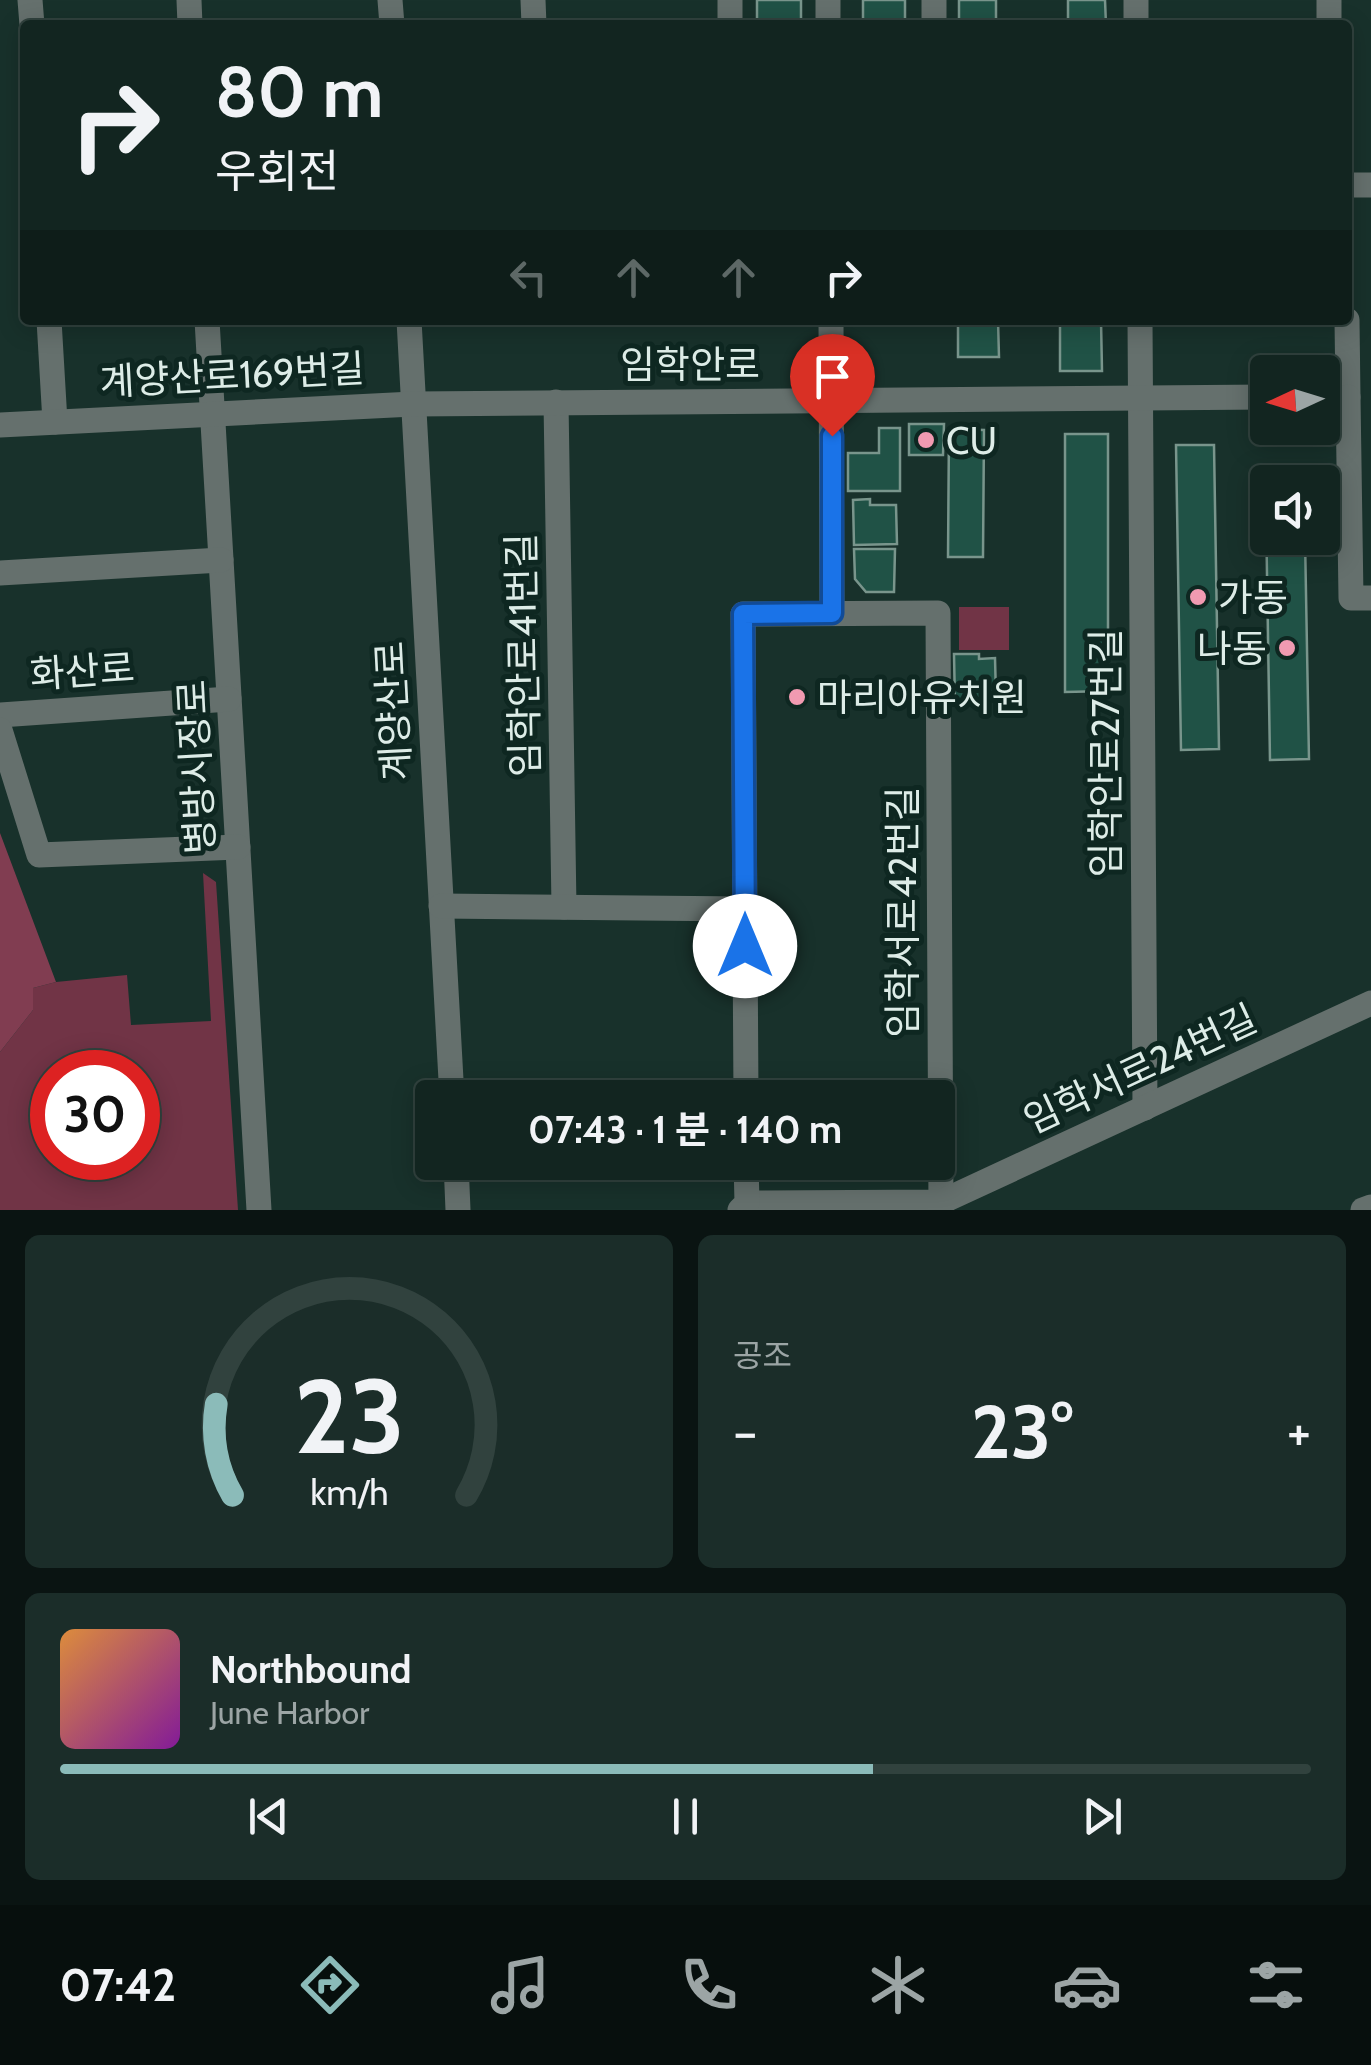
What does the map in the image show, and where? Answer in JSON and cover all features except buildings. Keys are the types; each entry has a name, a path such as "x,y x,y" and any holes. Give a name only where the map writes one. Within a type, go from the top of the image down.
{"street":[{"name":"계양산로169번길","path":"49,325 55,422"},
{"name":"병방시장로","path":"207,325 259,1210"},
{"name":"계양산로","path":"408,325 451,1080"},
{"path":"746,1080 743,614 832,613 831,325"},
{"name":"임학안로27번길","path":"1140,325 1145,1108"},
{"path":"1340,365 1346,325"},
{"name":"임학안로","path":"413,404 1250,397"},
{"name":"임학안로41번길","path":"556,402 564,907"},
{"name":"계양산로169번길","path":"0,425 413,404"},
{"path":"1339,445 1351,598 1371,598"},
{"path":"0,573 221,560"},
{"name":"임학서로42번길","path":"832,613 938,613 941,1206"},
{"name":"화산로","path":"0,714 229,699"},
{"name":"화산로","path":"0,730 39,855 238,847"},
{"path":"441,906 745,909"},
{"name":"임학서로24번길","path":"941,1206 1371,1004"},
{"path":"457,1180 458,1210"},
{"path":"745,1180 743,1206 941,1206"},
{"path":"1364,1210 1371,1206"}],"shaded area":[{"path":"959,607 1009,607 1009,650 959,650"},
{"path":"0,833 56,982 33,988 33,1010 0,1052"},
{"path":"203,873 216,882 238,1210 0,1210 0,1052 33,1010 33,988 127,975 131,1025 211,1021"}],"place":[{"name":"CU","path":"926,440"},
{"name":"가동","path":"1198,597"},
{"name":"나동","path":"1287,648"},
{"name":"마리아유치원","path":"797,697"}],"route":[{"path":"745,946 743,614 832,613 832,436"}]}
